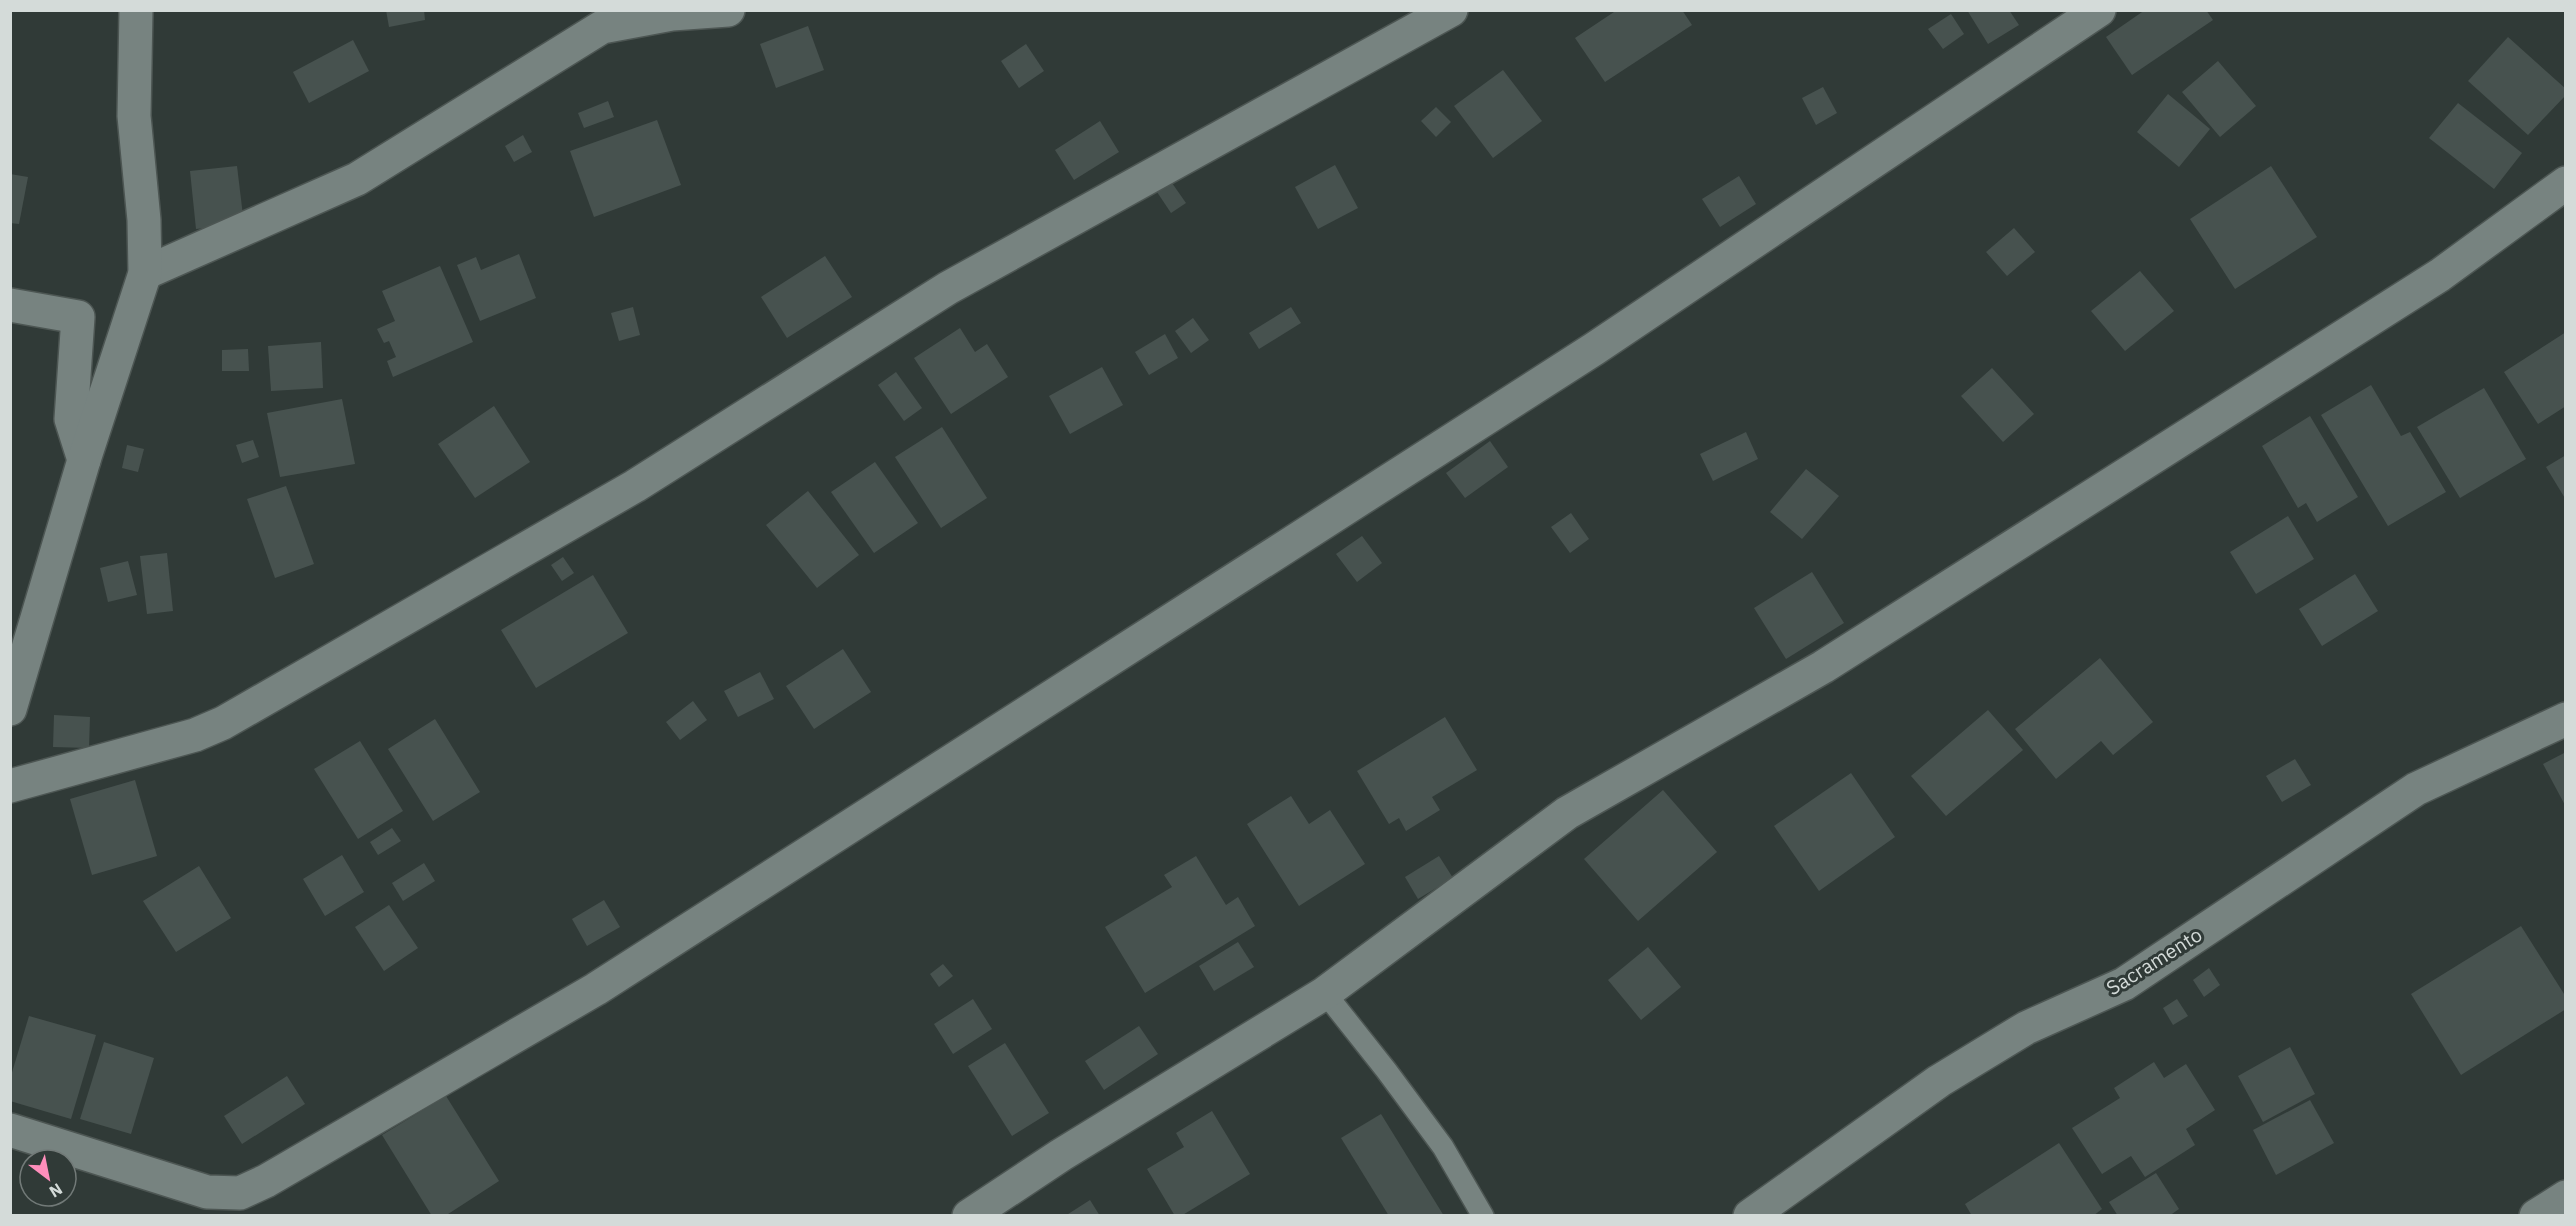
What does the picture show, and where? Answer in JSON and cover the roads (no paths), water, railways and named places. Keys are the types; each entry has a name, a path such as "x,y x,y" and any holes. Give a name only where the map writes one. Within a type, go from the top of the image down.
{"street":[{"path":"10,709 84,460 145,273 144,220 134,116 136,10"},
{"path":"145,273 357,179 602,27 672,14 728,10"},
{"path":"10,786 195,735 223,723 635,486 948,288 1451,10"},
{"path":"10,1130 207,1192 240,1193 266,1181 596,989 1594,349 2099,10"},
{"path":"969,1215 1061,1155 1325,993 1567,813 1823,667 2440,275 2565,183"},
{"path":"10,305 78,317 71,419 84,460"},
{"name":"Sacramento","path":"1750,1215 1939,1081 2025,1028 2124,984 2416,789 2565,719"},
{"path":"2536,1215 2565,1197"}],"lane":[{"path":"1325,993 1443,1147 1483,1215"}]}
